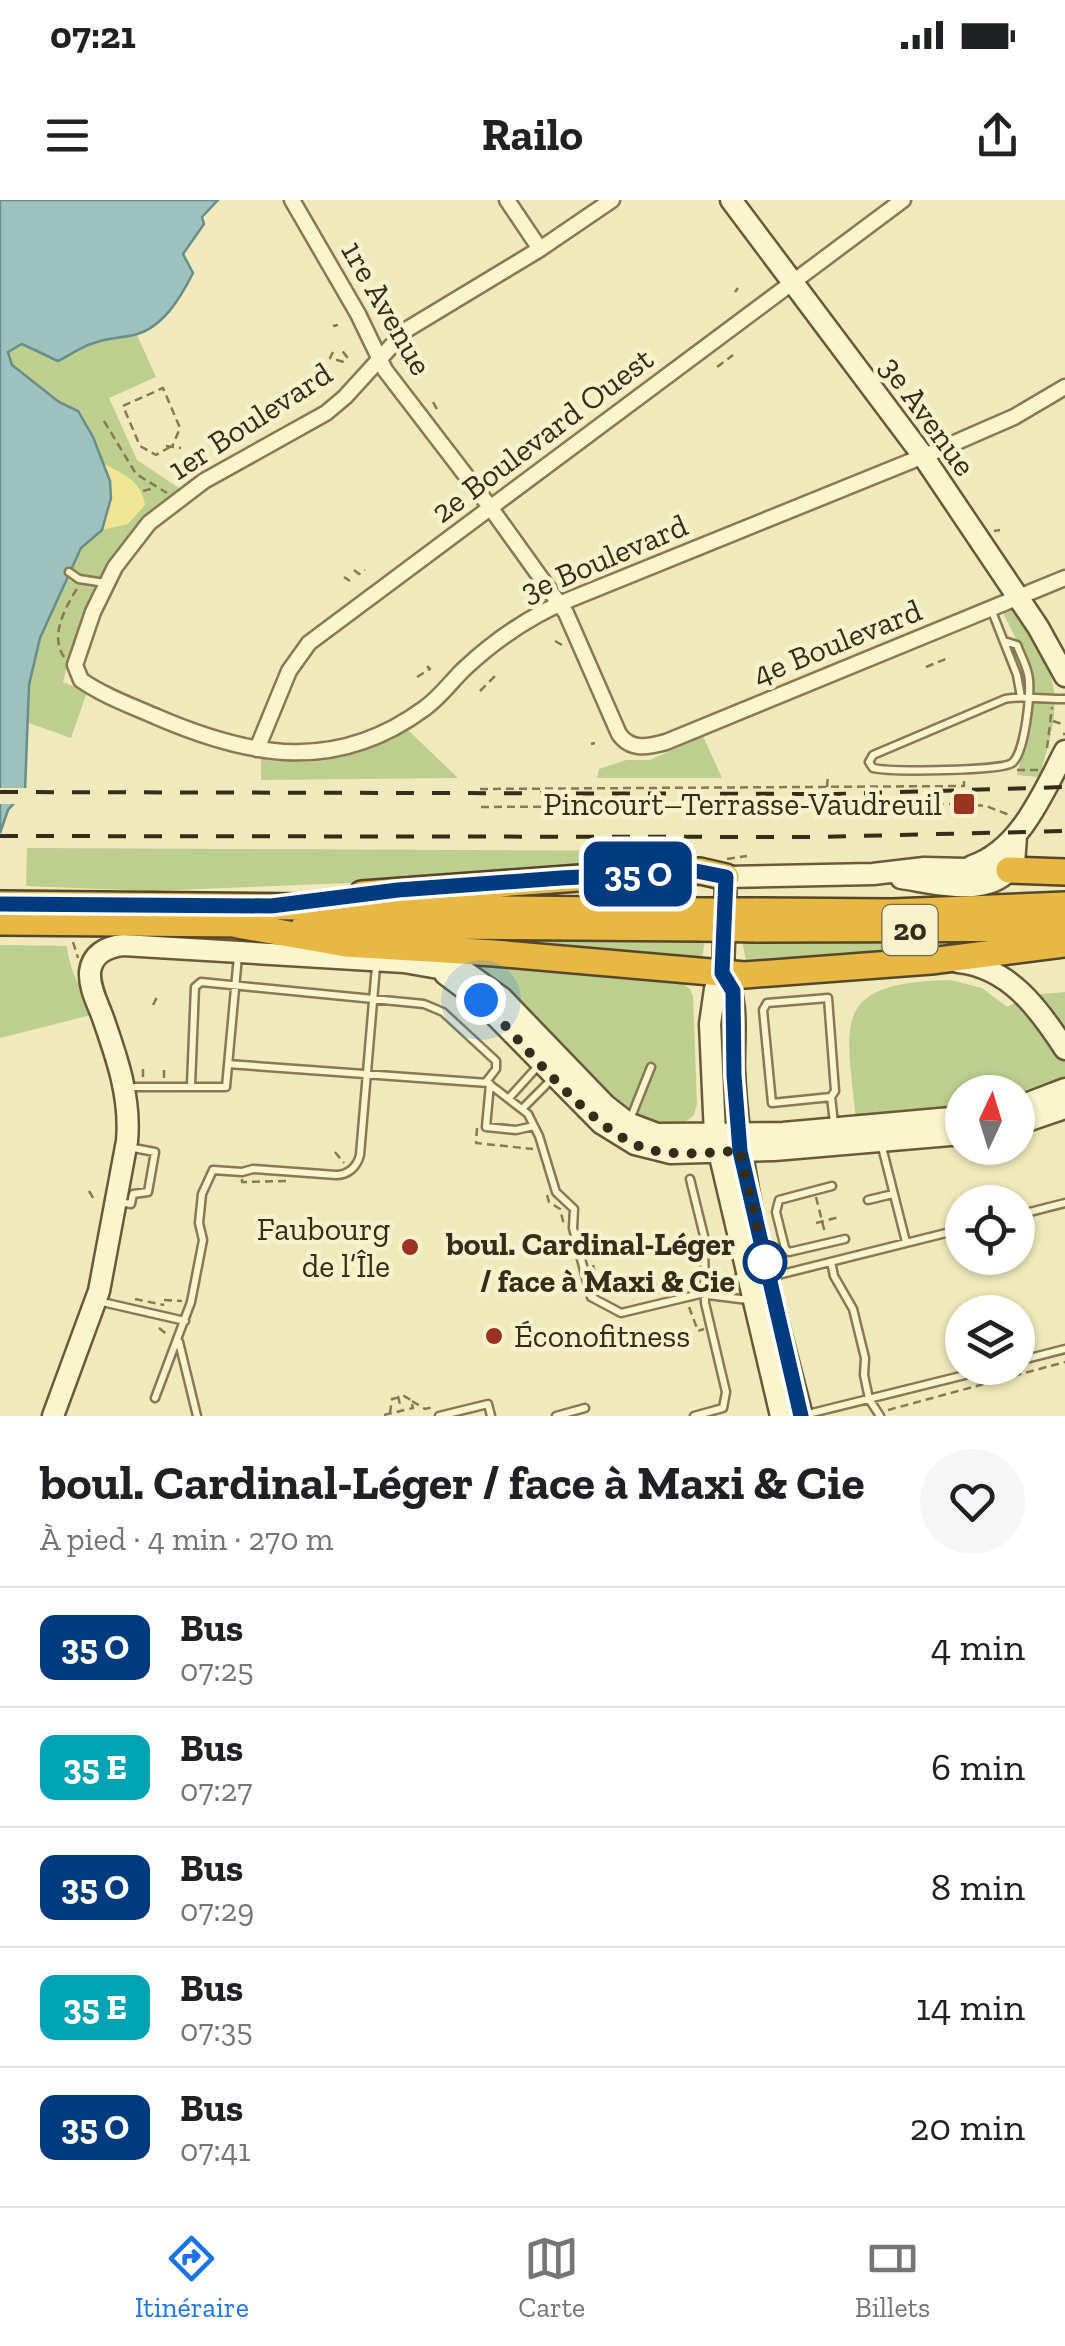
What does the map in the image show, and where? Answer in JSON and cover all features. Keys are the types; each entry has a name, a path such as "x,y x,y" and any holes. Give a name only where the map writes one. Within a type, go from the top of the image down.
{"highway":[{"path":"1009,870 1065,872"},
{"path":"271,906 398,890 561,878 696,871 726,877"},
{"name":"20","path":"756,920 1065,905"},
{"name":"20","path":"4,913 271,906 703,920"},
{"name":"20","path":"4,913 232,924 756,920 1065,928"},
{"path":"232,924 346,944 722,973 764,974 931,960 1065,944"}],"street":[{"name":"1re Avenue","path":"292,200 385,370 559,604 578,638 618,734 628,744"},
{"path":"507,200 540,249"},
{"name":"1er Boulevard","path":"72,666 107,584 136,536 178,496 326,413 346,397 398,336 612,200"},
{"name":"3e Avenue","path":"730,200 923,456 1065,676"},
{"name":"2e Boulevard Ouest","path":"257,749 289,671 309,643 903,200"},
{"name":"3e Boulevard","path":"72,666 88,685 216,740 257,749 325,752 379,735 428,706 514,627 559,604 1003,422 1065,387"},
{"name":"4e Boulevard","path":"628,744 648,746 666,742 1065,578"},
{"path":"965,869 990,860 1015,826 1060,743"},
{"path":"873,874 974,886 992,882 1014,864 1015,826"},
{"path":"781,1416 716,1144 710,1024 714,988 722,973 726,877 873,874 924,868 1009,870"},
{"path":"53,1416 96,1300 117,1202 134,1082 92,984 90,970 96,956 107,948 123,945 426,964 474,994 628,1123 666,1136 716,1144"},
{"path":"931,960 977,965 1006,980 1034,1006 1065,1049"},
{"path":"722,973 733,991 739,1143 802,1416"},
{"path":"554,1064 602,1123 625,1139 659,1151 945,1119"},
{"path":"1035,1101 1065,1090"},
{"path":"1035,1118 1065,1108"},
{"path":"739,1143 774,1150 945,1136"},
{"path":"750,1198 756,1173 774,1150"}],"lane":[{"path":"398,336 419,368"},
{"path":"69,572 83,580 107,584"},
{"path":"991,609 1024,698 1019,752 1008,765 985,768 882,770 870,765 873,755 1005,699 1024,698 1065,699"},
{"path":"558,643 578,638"},
{"path":"134,1082 226,1087 238,951"},
{"path":"155,1398 185,1321 203,1240 198,1223 202,1194 214,1170 343,1175 356,1166 377,960"},
{"path":"191,1085 194,987 202,982 424,1004 443,1012 496,1060 488,1083 486,1128 516,1130 534,1126"},
{"path":"831,1098 772,1103 764,1010 767,1003 828,998 834,1129"},
{"path":"228,1064 488,1083 522,1108 534,1126 558,1196 574,1209 573,1228 591,1297 621,1313 705,1295 746,1274"},
{"path":"508,1098 554,1064"},
{"path":"522,1108 554,1064"},
{"path":"628,1123 651,1066"},
{"path":"881,1142 906,1243"},
{"path":"117,1202 131,1204 133,1194 148,1192 156,1152 126,1147"},
{"path":"690,1179 704,1236 705,1295 726,1392 720,1413 694,1416"},
{"path":"832,1186 779,1200 776,1208 785,1248 793,1253 845,1239"},
{"path":"868,1200 893,1194"},
{"path":"1035,1211 1065,1203"},
{"path":"769,1277 945,1233"},
{"path":"830,1262 852,1309 865,1358 869,1399 880,1416"},
{"path":"705,1295 753,1301"},
{"path":"96,1300 185,1321"},
{"path":"178,1341 197,1416"},
{"path":"1035,1358 1065,1350"},
{"path":"802,1416 945,1380"},
{"path":"439,1416 488,1404 491,1416"},
{"path":"556,1416 585,1408"}],"path":[{"path":"333,352 330,358 344,362 347,358 340,348"},
{"path":"717,367 733,355"},
{"path":"169,447 180,428 163,388 122,406 141,445 156,454 169,447 181,448"},
{"path":"433,402 439,413"},
{"path":"104,421 136,474 178,496"},
{"path":"143,491 155,487"},
{"path":"354,570 358,574 365,570"},
{"path":"344,577 350,581"},
{"path":"72,666 56,644 78,587"},
{"path":"926,667 948,658"},
{"path":"417,677 430,669 427,666"},
{"path":"480,691 497,674"},
{"path":"1052,705 1052,720 1060,743"},
{"path":"1052,720 1065,725"},
{"path":"1015,770 1045,770"},
{"path":"827,789 828,774"},
{"path":"480,789 899,788 964,786 964,776"},
{"path":"899,788 908,777"},
{"path":"481,807 964,804 986,806 1015,826"},
{"path":"74,943 84,946"},
{"path":"153,1004 157,998"},
{"path":"134,1082 143,1066"},
{"path":"164,1066 164,1078"},
{"path":"477,1125 476,1143 532,1148 535,1156"},
{"path":"336,1152 345,1164"},
{"path":"337,1168 350,1157"},
{"path":"545,1189 549,1202 560,1209 566,1233"},
{"path":"89,1191 95,1202"},
{"path":"816,1196 826,1240"},
{"path":"816,1223 840,1218"},
{"path":"593,1265 601,1296"},
{"path":"607,1286 614,1286"},
{"path":"635,1302 659,1296"},
{"path":"135,1299 182,1301"},
{"path":"890,1416 888,1408 1065,1362"},
{"path":"383,1416 392,1399 398,1397 404,1396 425,1409 433,1407"},
{"path":"398,1397 402,1411"},
{"path":"411,1400 413,1408"},
{"path":"389,1406 390,1413"},
{"path":"383,1416 420,1406"}],"green space":[{"path":"137,335 156,377 109,398 137,460 182,490 124,542 91,598 63,682 87,692 71,738 26,722 29,685 40,638 81,548 102,530 111,498 93,437 78,411 59,402 11,365 8,352 22,344 74,354 91,343"},
{"path":"1013,606 1041,651 1053,687 1053,726 1039,777 1017,775 1029,726 1032,691 1024,657 1002,611"},
{"path":"406,728 458,778 261,780 261,757 336,757 369,747"},
{"path":"703,736 722,778 597,778 599,769 626,760 650,760"},
{"path":"27,848 697,851 696,862 451,879 150,891 26,886"},
{"path":"349,935 705,940 701,964"},
{"path":"742,941 1022,941 747,966"},
{"path":"0,945 67,946 91,1015 0,1038"},
{"path":"444,958 682,983 693,996 697,1104 694,1115 681,1126 668,1128 623,1111"},
{"path":"950,980 982,988 1007,1007 1030,995 1065,992 1065,1080 1035,1091 1035,1075 945,1075 945,1111 856,1120 850,1057 854,1014 865,1000 883,989"}],"sand":[{"path":"101,462 135,483 145,505 128,524 102,530 109,495"}],"water":[{"path":"0,200 218,200 202,217 204,224 183,254 193,273 177,301 154,326 134,335 90,344 58,361 22,344 8,352 12,365 59,402 78,411 110,481 111,498 102,530 81,548 40,638 29,685 25,791 8,810 0,833"}],"pier":[{"path":"0,788 30,791 20,804 0,804"}],"railway":[{"path":"0,792 836,794 1065,787"},
{"path":"0,836 817,837 1065,831"}],"bus line":[{"path":"0,904 271,906 398,890 561,878 696,871 726,877 722,973 733,991 740,1151 801,1416"}],"place":[{"name":"Pincourt–Terrasse-Vaudreuil","path":"964,804"},
{"name":"Faubourg de l’Île","path":"410,1247"},
{"name":"boul. Cardinal-Léger / face à Maxi & Cie","path":"765,1262"},
{"name":"Éconofitness","path":"494,1336"}],"route":[{"path":"481,1000 616,1134 646,1148 672,1153 740,1151 769,1277 765,1262"}]}
